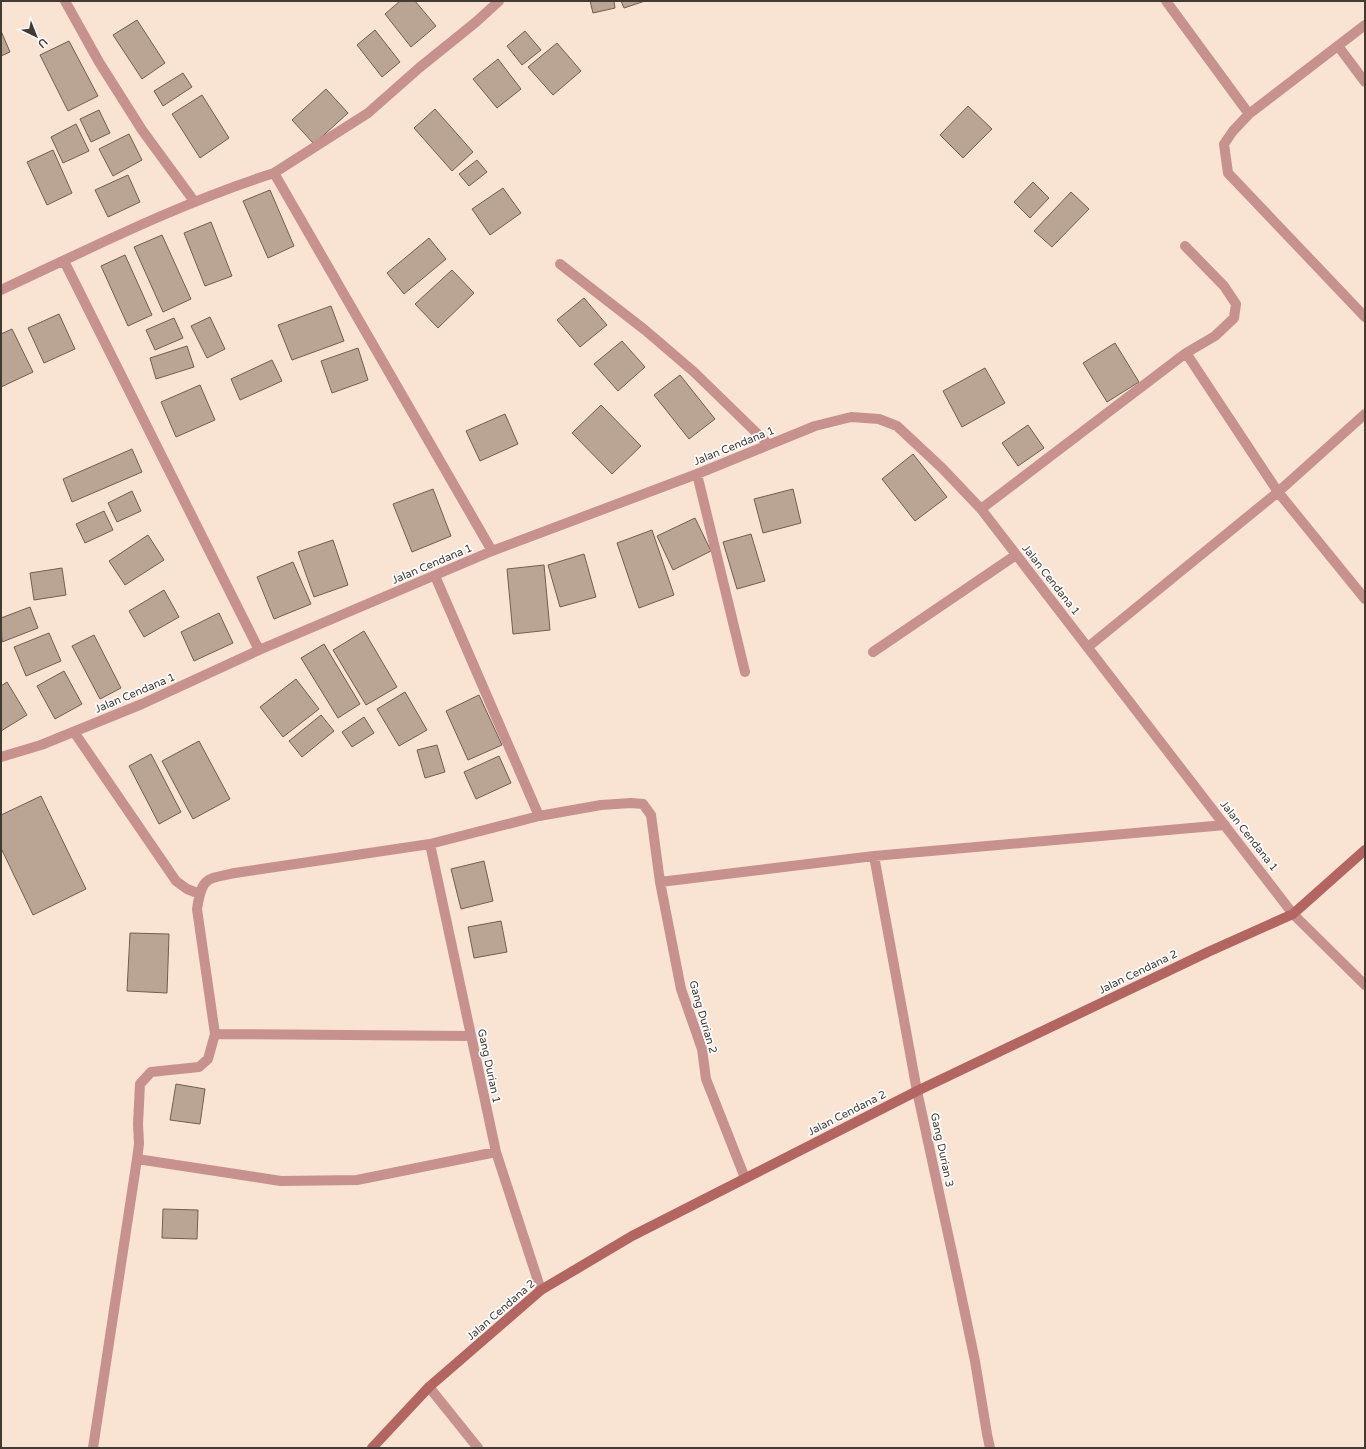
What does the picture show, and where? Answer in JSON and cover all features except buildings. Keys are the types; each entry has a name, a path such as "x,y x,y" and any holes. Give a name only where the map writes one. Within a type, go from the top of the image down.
{"street":[{"path":"65,1 99,62 142,130 194,201"},
{"path":"1,290 194,201 274,172 368,113 499,1"},
{"path":"1166,1 1249,114"},
{"path":"1365,25 1249,114 1233,131 1224,144 1228,173 1365,317"},
{"path":"1338,46 1365,82"},
{"path":"274,172 492,551"},
{"path":"981,509 1186,353 1215,336 1234,318 1236,304 1224,286 1185,246"},
{"path":"64,261 259,650"},
{"path":"560,264 645,330 694,372 769,445"},
{"path":"1186,353 1278,492 1365,599"},
{"path":"1088,647 1278,492 1365,414"},
{"name":"Jalan Cendana 1","path":"1,757 41,745 142,704 259,650 492,551 697,474 815,426 851,417 879,419 897,426 942,468 981,509 1293,914 1365,985"},
{"path":"697,474 745,672"},
{"path":"873,652 1016,555"},
{"path":"93,1448 139,1144 138,1124 140,1084 151,1072 199,1067 208,1059 215,1034 197,909 200,894 206,882 214,878 236,872 430,844 539,816 435,576"},
{"path":"74,732 176,881 187,889 200,894"},
{"name":"Gang Durian 2","path":"539,816 601,805 632,803 643,804 651,815 660,882 681,989 702,1049 706,1079 745,1178"},
{"path":"660,882 874,856 1225,825"},
{"name":"Gang Durian 1","path":"430,844 496,1152 541,1290"},
{"name":"Jalan Cendana 2","path":"372,1448 429,1387 541,1290 632,1236 917,1091 1208,952 1293,914 1365,850"},
{"name":"Gang Durian 3","path":"874,856 917,1091 975,1361 990,1448"},
{"path":"215,1034 471,1036"},
{"path":"137,1158 281,1181 357,1180 496,1152"},
{"path":"429,1387 478,1448"}]}
